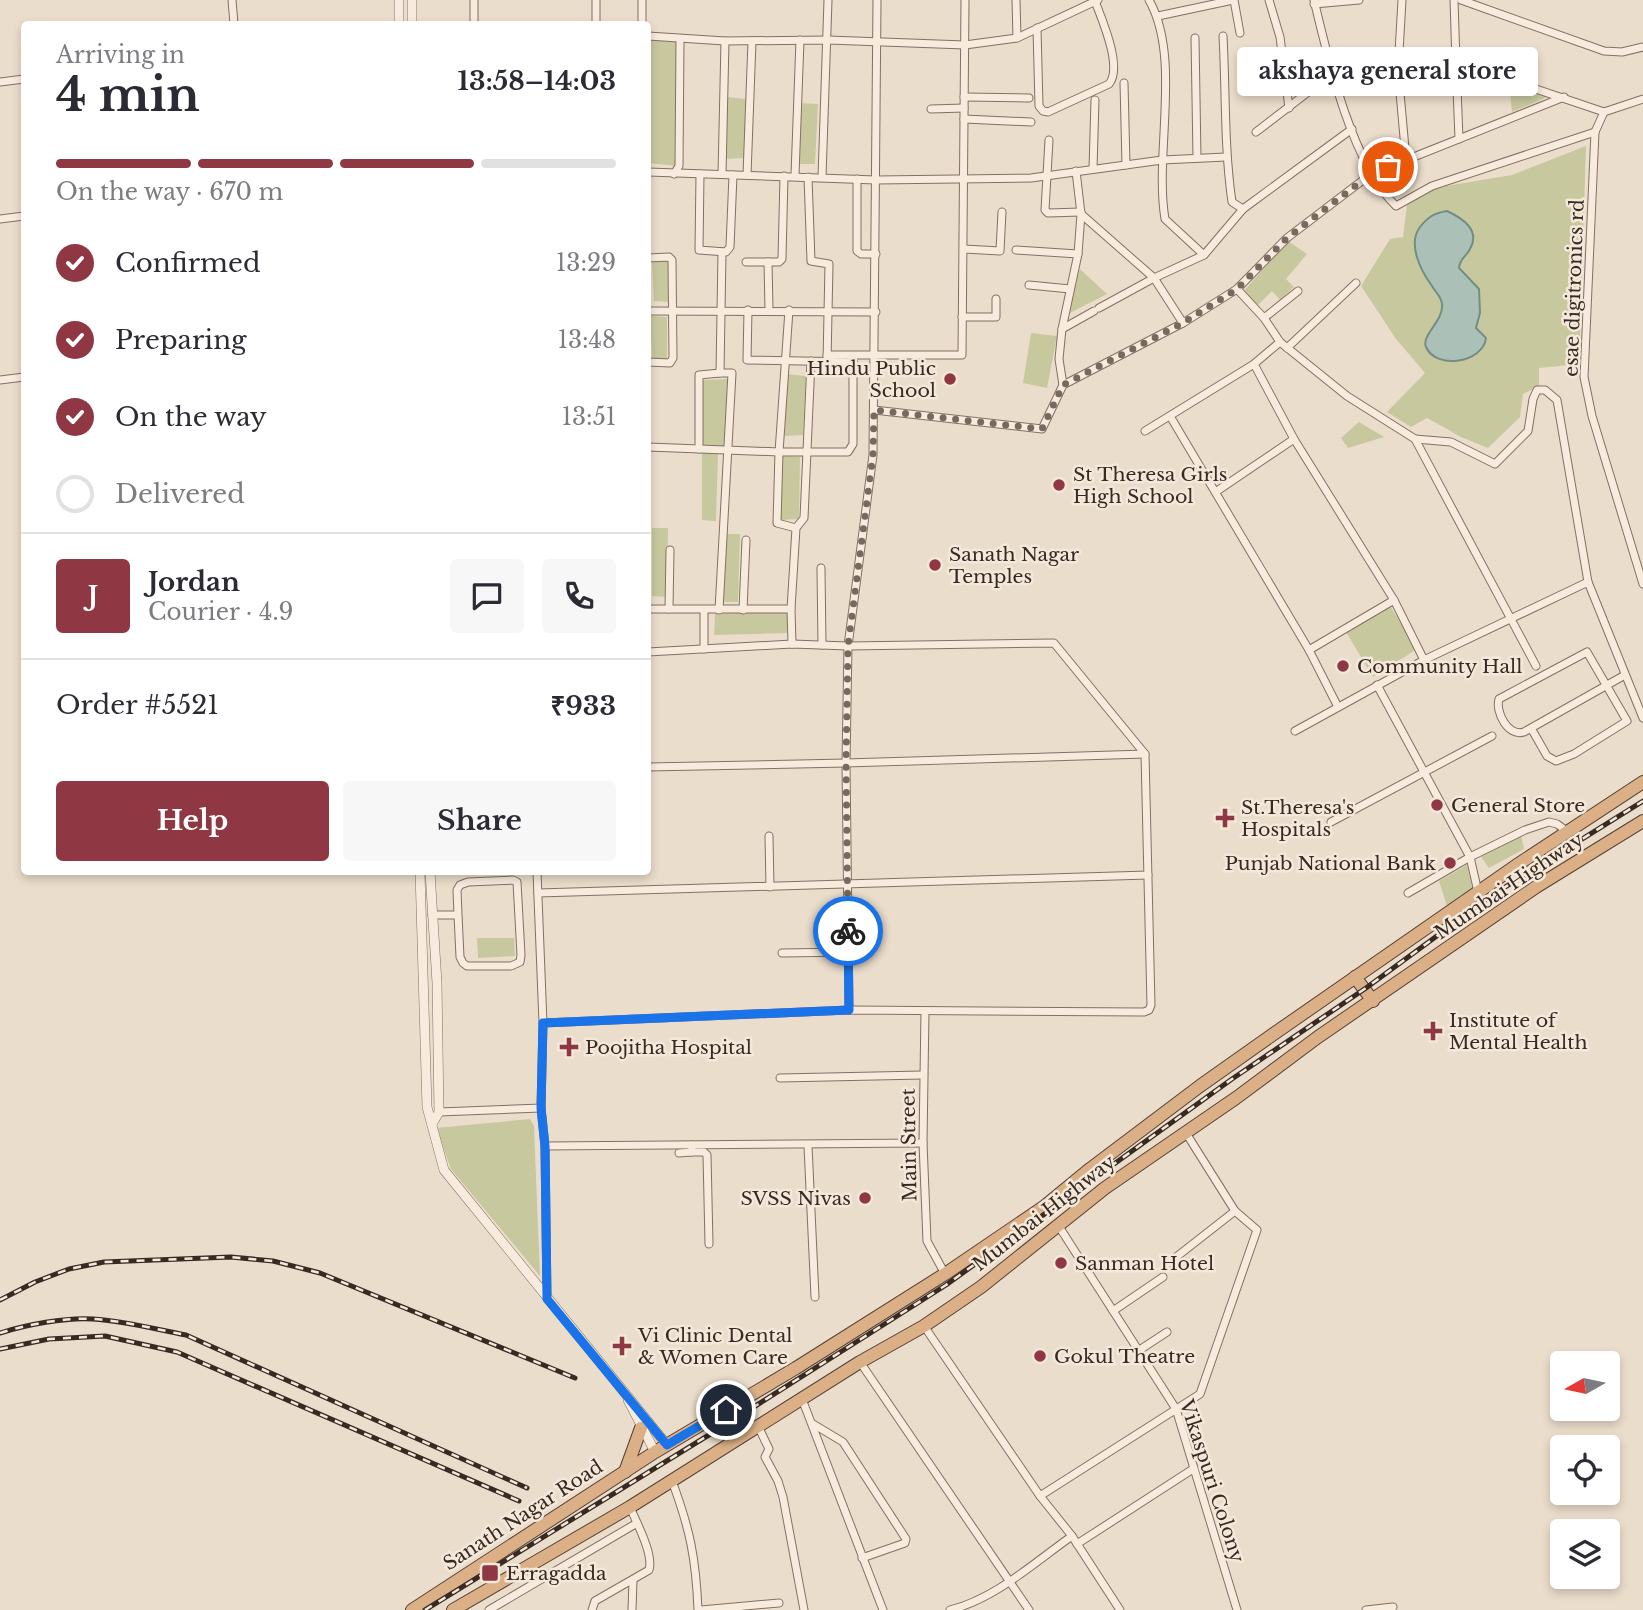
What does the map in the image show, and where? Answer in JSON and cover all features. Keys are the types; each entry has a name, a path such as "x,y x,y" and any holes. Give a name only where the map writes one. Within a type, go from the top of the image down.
{"highway":[{"name":"Mumbai Highway","path":"655,1452 808,1361 945,1274 1045,1206 1200,1086 1478,892 1643,782"},
{"name":"Mumbai Highway","path":"456,1609 630,1507 860,1362 924,1326 981,1287 1105,1188 1318,1037 1536,887 1643,821"},
{"path":"1355,977 1373,1001"},
{"path":"1090,1169 1105,1188"},
{"path":"625,1472 641,1428"},
{"name":"Sanath Nagar Road","path":"411,1610 655,1452"}],"street":[{"path":"232,0 234,21"},
{"path":"399,21 400,0"},
{"path":"412,0 412,21"},
{"path":"474,0 474,21"},
{"path":"596,0 596,21"},
{"path":"642,0 642,21"},
{"path":"822,177 828,0"},
{"path":"849,1010 846,763 848,646 873,455 877,0"},
{"path":"748,310 747,360 811,361 875,356 962,355 965,0"},
{"path":"1016,0 1017,38"},
{"path":"1150,0 1158,16 1163,41 1165,111 1162,160 1165,219 1204,255"},
{"path":"1158,16 1233,0 1240,33"},
{"path":"1269,0 1280,37 1289,108"},
{"path":"1359,0 1314,2 1333,73 1352,129 1371,174 1396,206 1432,186 1595,132"},
{"path":"1402,0 1398,70 1406,160"},
{"path":"1454,0 1459,139"},
{"path":"1461,0 1604,51 1622,52 1643,47"},
{"path":"651,37 965,45 1017,38 1097,1 1110,40 1114,69 1112,80 1109,84 1048,112 1043,111 1039,106 1037,29"},
{"path":"1223,36 1226,157 1232,202 1243,208"},
{"path":"1195,38 1196,158"},
{"path":"674,174 678,166 680,39"},
{"path":"794,175 800,40"},
{"path":"722,174 725,41"},
{"path":"747,175 752,41"},
{"path":"1456,62 1604,112 1643,99"},
{"path":"1256,132 1333,73"},
{"path":"0,82 21,79"},
{"path":"1124,83 1126,165"},
{"path":"964,97 1029,98"},
{"path":"1063,385 1183,323 1237,289 1287,238 1371,174 1564,97"},
{"path":"1093,169 1095,100"},
{"path":"930,109 964,108"},
{"name":"esae digitronics rd","path":"1604,112 1595,132 1584,377 1592,416 1643,584"},
{"path":"964,119 1031,122"},
{"path":"1062,329 1154,278 1204,255 1243,208 1352,129"},
{"path":"1049,140 1046,212 1081,213 1154,278 1183,323"},
{"path":"651,172 794,175 876,180 1031,178 1162,160 1226,157"},
{"path":"874,410 1041,430 1063,385 1059,359 1062,329 1078,254 1081,213 1076,171"},
{"path":"700,174 699,250 722,252 729,251 730,247 733,175"},
{"path":"746,262 779,262 782,259 784,176"},
{"path":"808,177 811,261 829,262 827,358"},
{"path":"858,179 857,251 861,254 876,254"},
{"path":"964,249 1000,251 1002,212"},
{"path":"0,219 21,216"},
{"path":"1016,250 1078,254"},
{"path":"720,373 722,252"},
{"path":"651,258 671,258 673,311 672,361 651,362"},
{"path":"768,262 769,310"},
{"path":"1287,348 1356,283"},
{"path":"1029,285 1070,289"},
{"path":"1237,289 1287,348 1347,396 1415,439 1451,442 1495,464 1528,431 1537,390 1551,393 1559,406 1588,582 1642,715 1627,721 1574,754 1556,761 1547,756 1531,728"},
{"path":"1264,318 1298,291"},
{"path":"962,317 996,317 996,299"},
{"path":"789,310 777,523 796,528"},
{"path":"651,311 876,312"},
{"path":"1145,431 1254,364 1280,342"},
{"path":"651,447 848,452 853,444 853,359"},
{"path":"792,644 791,609 796,528 804,518 811,361"},
{"path":"1254,364 1294,439 1394,600 1424,660"},
{"path":"699,449 699,375 732,373 719,610"},
{"path":"0,380 21,377"},
{"path":"1170,416 1217,491 1309,650 1338,707"},
{"path":"1217,491 1294,439"},
{"path":"1415,439 1536,666"},
{"path":"743,610 746,540"},
{"path":"669,609 670,550"},
{"path":"821,568 822,645"},
{"path":"1295,731 1424,660 1588,582"},
{"path":"1309,650 1394,600"},
{"path":"651,609 791,609"},
{"path":"704,610 704,649"},
{"path":"543,1023 849,1010 1149,1010 1144,754 1054,643 848,646 792,644 651,652"},
{"path":"1625,675 1606,685 1531,728 1517,734 1510,731 1498,708 1499,699 1587,652 1606,685 1627,721"},
{"path":"1377,685 1470,857 1478,892"},
{"path":"1331,822 1492,736"},
{"path":"651,767 1144,754"},
{"path":"1408,893 1470,857 1525,830 1549,822 1558,824 1568,832"},
{"path":"769,836 770,887"},
{"path":"420,875 427,1107 444,1170 667,1445"},
{"path":"430,875 437,983 439,1112 432,1124"},
{"path":"537,875 543,1023 541,1108 545,1146 547,1299"},
{"path":"538,893 1148,875"},
{"path":"468,882 517,882 522,955 520,962 511,966 467,966 463,963 460,957 458,915 457,890 460,885 468,882"},
{"path":"432,915 458,915"},
{"path":"782,953 849,952"},
{"name":"Main Street","path":"925,1011 923,1143 927,1241 945,1274"},
{"path":"780,1078 923,1075"},
{"path":"439,1112 541,1108"},
{"path":"1040,1496 1201,1391 1257,1230 1235,1211 1186,1133"},
{"path":"545,1146 686,1150 923,1143"},
{"path":"808,1146 815,1297"},
{"path":"686,1150 704,1152 707,1155 709,1244"},
{"path":"1166,1265 1235,1211"},
{"name":"Vikaspuri Colony","path":"1058,1225 1176,1409 1237,1610"},
{"path":"1113,1311 1163,1278"},
{"path":"924,1326 1040,1496 1072,1536 1120,1610"},
{"path":"1139,1351 1167,1332"},
{"path":"860,1362 1009,1580 1024,1608"},
{"path":"625,1396 655,1452"},
{"path":"802,1399 883,1610"},
{"path":"813,1424 843,1442 906,1539 905,1543 862,1558"},
{"path":"758,1426 769,1449 765,1457 783,1497 804,1610"},
{"path":"1077,1544 1193,1469"},
{"path":"672,1480 693,1547 699,1610 779,1603"},
{"path":"592,1610 595,1601 649,1570 651,1565 630,1507"},
{"path":"489,1610 636,1523"},
{"path":"950,1610 965,1606 1009,1580 1072,1536"},
{"path":"632,1580 632,1610"},
{"path":"1366,1610 1393,1607"}],"green space":[{"path":"651,40 678,42 678,166 651,163"},
{"path":"1509,82 1550,96 1512,112"},
{"path":"726,97 746,99 744,158 725,159"},
{"path":"798,103 818,104 815,164 796,164"},
{"path":"1586,146 1579,364 1539,368 1539,386 1523,394 1520,417 1488,448 1427,418 1411,427 1387,412 1425,373 1396,339 1361,286 1390,239 1403,237 1407,205 1434,188 1512,175"},
{"path":"1288,241 1307,254 1286,279 1294,287 1280,300 1272,291 1257,306 1243,292"},
{"path":"652,260 670,260 670,302 654,301"},
{"path":"1080,269 1107,294 1068,314"},
{"path":"651,316 667,317 667,359 652,358"},
{"path":"1031,333 1057,336 1047,388 1023,383"},
{"path":"786,374 806,376 803,435 785,436"},
{"path":"728,379 724,447 701,446 703,380"},
{"path":"1359,422 1384,437 1348,448 1341,438"},
{"path":"702,452 718,452 716,521 702,520"},
{"path":"781,456 800,457 799,519 781,520"},
{"path":"652,528 668,528 667,597 652,596"},
{"path":"724,534 740,534 738,602 724,602"},
{"path":"1390,606 1417,649 1373,677 1346,632"},
{"path":"787,610 787,633 714,635 715,614"},
{"path":"1521,834 1524,849 1489,868 1481,857"},
{"path":"1467,865 1473,891 1447,906 1439,881"},
{"path":"477,938 514,938 515,956 478,958"},
{"path":"530,1119 534,1126 540,1276 451,1169 436,1128"}],"shaded area":[{"path":"1447,211 1464,221 1472,230 1473,242 1459,268 1479,289 1480,313 1476,328 1486,338 1477,353 1468,358 1449,361 1439,359 1426,347 1425,342 1440,316 1442,304 1424,273 1415,249 1416,234 1420,227 1432,216"}],"railway":[{"path":"425,1610 946,1285 1232,1079 1366,988 1494,894 1643,801"},
{"path":"0,1300 69,1269 104,1262 231,1257 273,1261 320,1273 575,1378"},
{"path":"0,1333 46,1322 93,1319 186,1335 527,1488"},
{"path":"0,1349 49,1339 105,1336 177,1352 519,1501"}],"way so far":[{"path":"848,931 848,646 873,455 874,410 1042,429 1063,385 1183,323 1237,289 1287,238 1371,174 1388,167"}],"place":[{"name":"akshaya general store","path":"1388,167"},
{"name":"Hindu Public School","path":"950,379"},
{"name":"St Theresa Girls High School","path":"1059,485"},
{"name":"Sanath Nagar Temples","path":"935,565"},
{"name":"Community Hall","path":"1343,666"},
{"name":"General Store","path":"1437,805"},
{"name":"St.Theresa's Hospitals","path":"1225,818"},
{"name":"Punjab National Bank","path":"1450,863"},
{"name":"Institute of Mental Health","path":"1433,1031"},
{"name":"Poojitha Hospital","path":"569,1047"},
{"name":"SVSS Nivas","path":"865,1198"},
{"name":"Sanman Hotel","path":"1061,1263"},
{"name":"Vi Clinic Dental & Women Care","path":"622,1346"},
{"name":"Gokul Theatre","path":"1040,1356"},
{"name":"Erragadda","path":"490,1573"}],"route":[{"path":"726,1410 667,1445 547,1299 545,1146 541,1108 543,1023 849,1010 848,931"}]}
